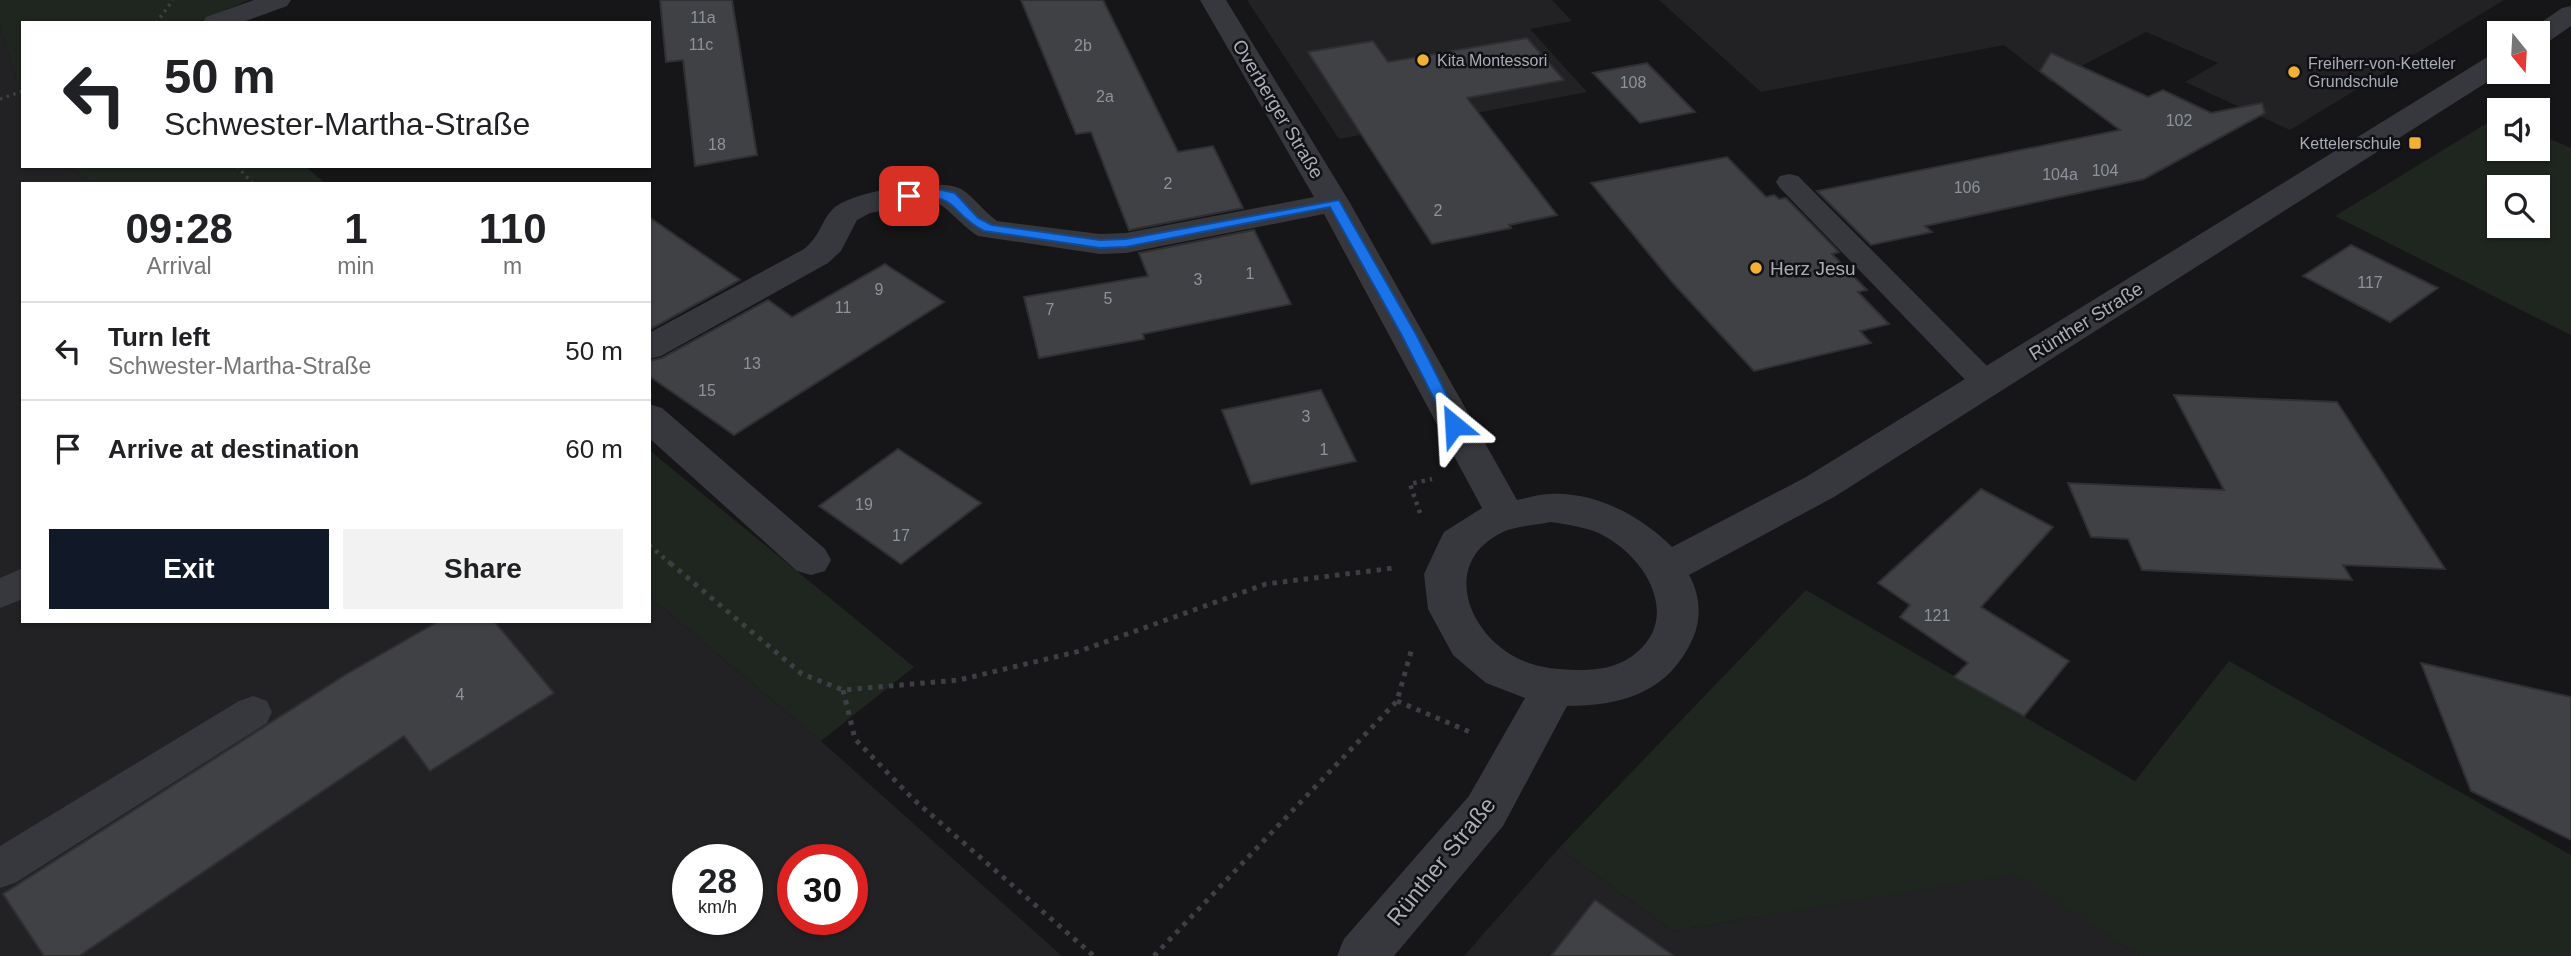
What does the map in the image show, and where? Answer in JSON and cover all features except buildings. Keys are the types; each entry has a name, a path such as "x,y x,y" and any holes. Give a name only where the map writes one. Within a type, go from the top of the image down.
{"street":[{"path":"220,21 278,0"},
{"name":"Overberger Straße","path":"1213,0 1334,202 1408,334 1477,470 1505,513"},
{"path":"2550,28 2571,14"},
{"name":"Rünther Straße","path":"1667,568 1820,488 2487,70"},
{"path":"651,347 816,256 830,244 844,215 862,205 933,192 950,195 974,220 989,229 1100,244 1126,243 1334,202"},
{"path":"651,419 811,560"},
{"path":"1550,508 1596,516 1637,537 1667,568 1675,585 1680,618 1667,649 1655,663 1621,683 1577,690 1554,688 1521,679 1490,664 1461,636 1445,603 1445,570 1460,541 1473,530 1505,513 1550,508"},
{"name":"Rünther Straße","path":"1363,956 1486,811 1554,688"}],"lane":[{"path":"1789,182 1986,383"},
{"path":"0,594 21,583"},
{"path":"0,869 253,712"}],"path":[{"path":"157,21 173,0"},
{"path":"0,99 21,92"},
{"path":"239,168 251,182"},
{"path":"1421,525 1419,504 1409,484 1477,470"},
{"path":"651,547 802,674 843,690 959,680 1080,651 1266,584 1405,567"},
{"path":"1154,956 1397,701 1408,673 1412,645"},
{"path":"843,690 855,739 912,799 1094,956"},
{"path":"1397,701 1520,753"}],"shaded area":[{"path":"0,0 249,0 200,21 21,21 21,93 0,28"},
{"name":"Kita Montessori","path":"1247,0 1552,0 1572,21 1530,29 1587,92 1339,139"},
{"name":"Freiherr-von-Ketteler Grundschule","path":"1659,0 2504,0 2290,130 2185,82 2218,63 2146,32 2051,82 2004,45 1761,92"},
{"path":"0,28 21,93 21,168 71,168 91,182 21,182 21,623 651,623 651,598 821,741 1062,956 0,956"},
{"path":"2487,123 2487,161 2550,161 2550,139 2571,148 2571,335 2335,216"},
{"path":"71,168 307,168 324,182 91,182"},
{"path":"651,452 914,667 821,741 651,598"},
{"path":"1806,590 2135,781 2229,661 2571,855 2571,956 2140,956 2014,874 1673,931 1559,848"},
{"path":"1559,848 1673,931 2014,873 2140,956 1464,956"}],"place":[{"name":"Kita Montessori","path":"1423,60"},
{"name":"Freiherr-von-Ketteler Grundschule","path":"2294,72"},
{"name":"Kettelerschule","path":"2415,143"},
{"name":"Herz Jesu","path":"1756,268"}],"route":[{"path":"909,196 933,192 950,195 974,220 989,229 1100,244 1126,243 1334,202 1408,334 1454,425"}]}
